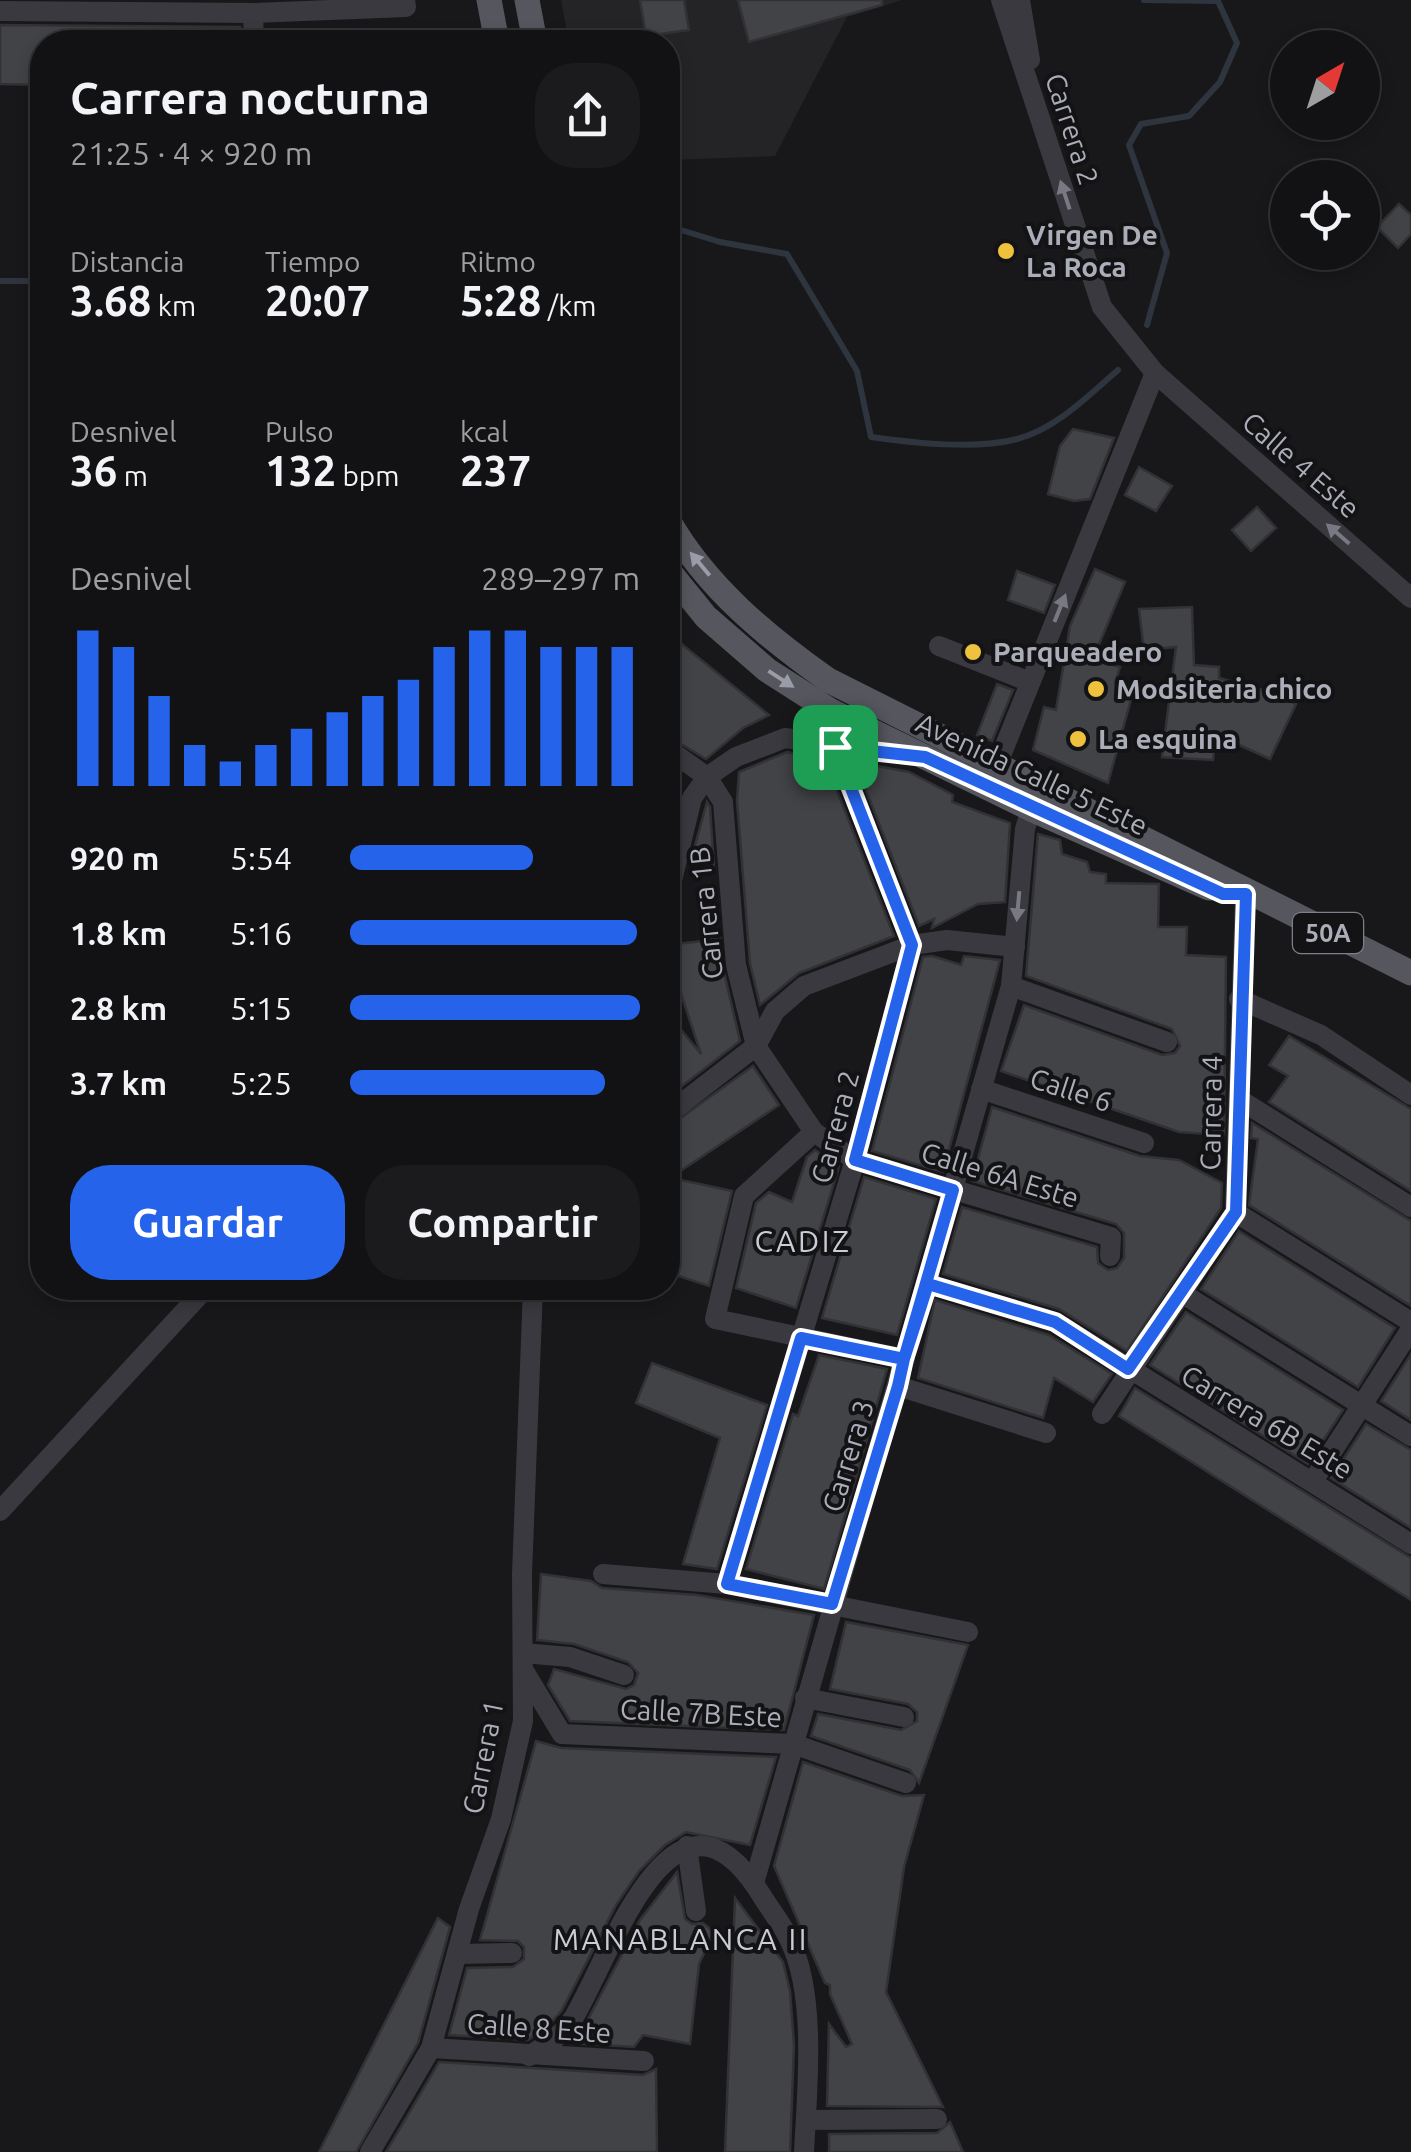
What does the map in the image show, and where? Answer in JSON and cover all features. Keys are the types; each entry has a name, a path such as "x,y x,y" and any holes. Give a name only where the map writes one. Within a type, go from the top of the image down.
{"main road":[{"path":"488,0 494,30"},
{"path":"527,0 533,30"},
{"name":"Avenida Calle 5 Este","path":"680,535 734,605 777,644 828,680 1229,880 1246,894 1411,973"},
{"name":"Avenida Calle 5 Este","path":"680,585 706,617 767,670 815,701 1031,809 1223,894 1246,894"}],"street":[{"name":"Carrera 2","path":"1001,0 1102,307 1155,373"},
{"path":"1020,0 1027,22 1033,97"},
{"path":"0,11 406,4"},
{"path":"998,763 1155,373"},
{"name":"Calle 4 Este","path":"1155,373 1411,598"},
{"path":"939,646 1030,682"},
{"path":"680,837 692,798 707,777 736,757 784,738 925,757"},
{"path":"835,747 912,945"},
{"path":"680,757 707,777"},
{"name":"Carrera 1B","path":"707,777 723,802 736,965 756,1046 814,1132 855,1160"},
{"name":"Carrera 3","path":"754,1883 1011,986 1031,809"},
{"name":"Carrera 4","path":"1102,1414 1128,1369 1236,1212 1242,1101 1239,999 1246,894"},
{"path":"680,1105 756,1046 775,1010 804,986 912,945 948,940 1015,947"},
{"name":"Carrera 2","path":"727,1584 855,1160 912,945"},
{"path":"1011,986 1167,1042"},
{"path":"1239,999 1321,1035 1411,1096"},
{"name":"Calle 6","path":"980,1090 1144,1143"},
{"path":"1242,1101 1411,1208"},
{"path":"814,1132 744,1196 715,1319 904,1359"},
{"name":"Calle 6A Este","path":"855,1160 1110,1237 1110,1256"},
{"path":"1236,1212 1411,1326 1313,1481"},
{"name":"Carrera 6B Este","path":"928,1284 1055,1322 1411,1544"},
{"path":"1183,1294 1411,1436"},
{"path":"0,1511 195,1300"},
{"name":"Carrera 1","path":"370,2152 431,2048 456,1954 501,1818 523,1722 522,1574 533,1300"},
{"path":"898,1386 1046,1434"},
{"path":"602,1574 727,1584 968,1632"},
{"path":"524,1662 570,1657 624,1675"},
{"name":"Calle 7B Este","path":"524,1662 562,1734 792,1744 906,1782"},
{"path":"806,1698 904,1717"},
{"path":"529,2056 553,2041 573,2019 604,1954 657,1867 688,1846 708,1845 732,1858 754,1883 792,1944 810,2033 804,2152"},
{"path":"688,1846 696,1911"},
{"path":"456,1954 512,1953"},
{"name":"Calle 8 Este","path":"431,2048 644,2061"},
{"path":"806,2120 936,2120"}],"shaded area":[{"path":"561,0 902,0 847,17 775,156 680,160 680,30 567,30"}],"building":[{"path":"640,0 684,0 689,30 645,30"},
{"path":"738,0 882,0 882,5 749,42"},
{"path":"0,25 240,27 30,30 30,85 0,84"},
{"path":"1399,204 1411,215 1411,234 1398,248 1380,230 1380,224"},
{"path":"1073,429 1114,438 1090,499 1074,501 1048,494 1060,446"},
{"path":"1139,467 1172,486 1156,511 1125,495"},
{"path":"1257,507 1276,528 1251,551 1232,530"},
{"path":"1095,569 1125,582 1093,659 1120,667 1115,683 1135,685 1108,783 1033,750 1044,707 1056,710 1070,626"},
{"path":"1017,571 1055,585 1044,613 1008,600"},
{"path":"1192,607 1194,665 1219,667 1219,678 1270,692 1296,704 1270,759 1215,734 1213,760 1162,757 1176,647 1144,650 1139,609"},
{"path":"680,643 769,715 743,728 706,759 680,743"},
{"path":"997,684 1013,690 992,741 977,735"},
{"path":"787,752 825,760 894,936 799,973 760,1005 750,963 737,801 739,772"},
{"path":"855,762 909,772 953,795 952,802 1010,823 1005,902 978,904 932,928 934,919 919,926"},
{"path":"707,802 710,807 714,867 691,860"},
{"path":"1038,834 1060,840 1062,854 1087,862 1090,872 1106,874 1106,883 1159,884 1158,927 1187,927 1186,955 1226,957 1224,1135 1179,1132 1001,1071 1024,1005 1162,1055 1175,1053 1180,1046 1172,1029 1026,976"},
{"path":"704,933 720,935 723,968 740,1041 680,1088 680,1029 701,1054 681,994 680,943 703,941"},
{"path":"964,956 1000,960 943,1172 872,1151 923,957 961,965"},
{"path":"1289,1036 1411,1109 1411,1191 1269,1102 1288,1076 1269,1065"},
{"path":"753,1066 779,1105 680,1171 680,1118"},
{"path":"992,1107 1140,1156 1179,1160 1222,1183 1221,1208 1127,1351 1059,1309 943,1274 962,1207 1097,1247 1098,1263 1108,1270 1117,1268 1124,1258 1124,1233 1116,1224 972,1181"},
{"path":"1252,1123 1411,1221 1411,1306 1249,1205 1258,1139 1251,1138"},
{"path":"815,1150 839,1166 796,1308 736,1288 756,1203 769,1192 792,1202 807,1157"},
{"path":"864,1177 936,1199 897,1335 822,1318"},
{"path":"680,1181 732,1191 709,1286 680,1276"},
{"path":"1239,1231 1395,1328 1358,1387 1201,1289"},
{"path":"935,1300 1049,1335 1112,1374 1093,1402 1054,1378 1043,1418 918,1378"},
{"path":"1186,1312 1343,1410 1308,1464 1150,1365"},
{"path":"1411,1354 1411,1420 1381,1401"},
{"path":"819,1355 887,1369 824,1589 746,1569 793,1414 798,1416"},
{"path":"652,1363 767,1405 717,1569 683,1564 720,1438 636,1403"},
{"path":"1135,1388 1411,1558 1411,1600 1119,1416"},
{"path":"1366,1424 1411,1450 1411,1528 1331,1478"},
{"path":"541,1574 591,1581 602,1588 697,1595 814,1615 784,1730 570,1721 548,1685 554,1669 626,1689 634,1685 638,1673 628,1662 574,1644 537,1640"},
{"path":"846,1622 968,1645 919,1783 910,1770 811,1736 818,1714 901,1730 917,1721 917,1712 908,1704 830,1689"},
{"path":"536,1741 561,1748 776,1757 750,1845 686,1832 665,1845 639,1871 616,1905 562,2010 550,2024 528,2040 449,2035 467,1968 513,1967 524,1959 524,1947 518,1941 480,1940"},
{"path":"803,1762 902,1796 924,1795 904,1867 886,1992 943,2107 827,2106 829,2024 846,2047 852,2044 830,1994 830,1985 825,1983 774,1866"},
{"path":"677,1872 685,1919 692,1924 703,1923 714,1932 699,1964 690,2044 643,2035 634,2047 570,2043 586,2023 640,1920"},
{"path":"735,1898 783,1962 790,1991 794,2045 790,2152 725,2152"},
{"path":"438,1918 450,1927 418,2043 356,2152 319,2152"},
{"path":"439,2062 643,2075 656,2069 657,2152 386,2152"},
{"path":"950,2122 963,2152 829,2152 829,2134 937,2133"}],"waterway":[{"path":"1144,0 1218,1 1237,43 1220,82 1189,116 1141,124 1129,145 1167,253 1147,325"},
{"path":"680,230 720,242 787,254 857,371 871,437 964,445 1017,439 1045,428 1118,370"},
{"path":"0,281 30,281"}],"place":[{"name":"Virgen De La Roca","path":"1006,251"},
{"name":"Parqueadero","path":"973,652"},
{"name":"Modsiteria chico","path":"1096,689"},
{"name":"La esquina","path":"1078,739"}],"district":[{"name":"CADIZ","path":"803,1242"},
{"name":"MANABLANCA II","path":"681,1940"}],"route":[{"path":"835,747 912,945 855,1160 953,1190 928,1284 832,1604 727,1584 801,1338 904,1359 928,1284 1055,1322 1128,1369 1236,1212 1242,1101 1239,999 1246,894 1223,894 925,757 835,747"}]}
